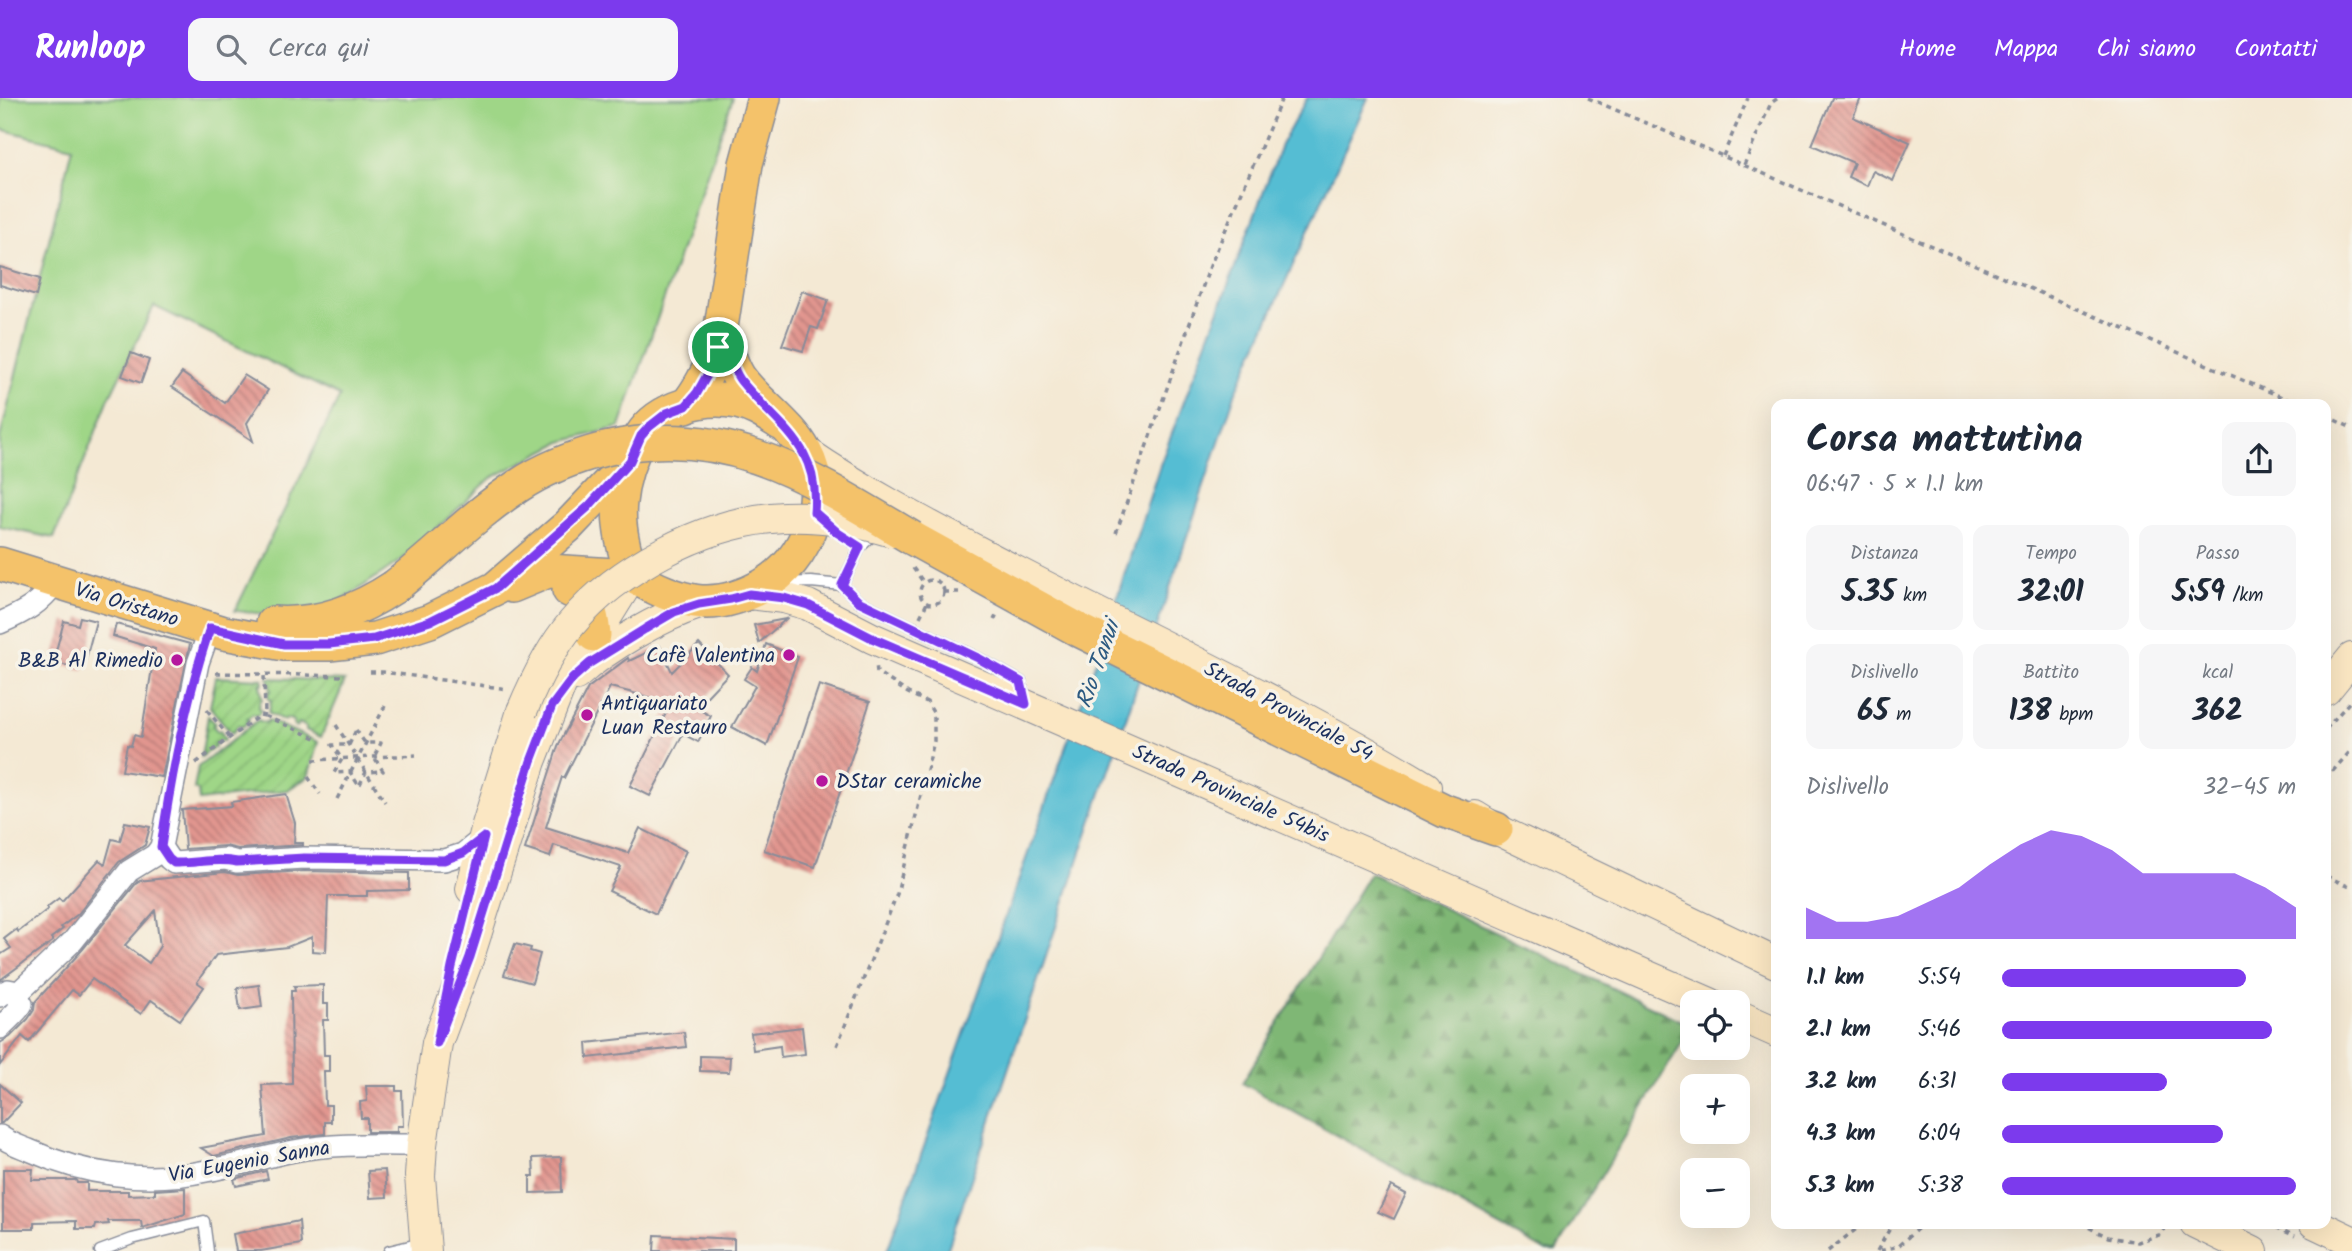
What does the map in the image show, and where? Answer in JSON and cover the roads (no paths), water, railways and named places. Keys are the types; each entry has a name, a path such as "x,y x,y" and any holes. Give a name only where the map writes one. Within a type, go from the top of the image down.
{"main road":[{"path":"686,406 710,370 718,347 746,164 764,98"},
{"path":"552,706 573,678 590,663 674,612 699,604 731,599 758,589 795,555 811,525 814,512 814,481 804,451 739,378 721,331"},
{"path":"699,604 632,576 623,545 619,504 626,470 641,436 667,413 704,401 737,402 755,407 780,423"},
{"path":"174,618 212,613 286,624 315,621 347,612 394,587 492,505 539,473 593,452 628,444 658,440 706,444 764,458 835,494 911,527 1077,629 1218,685 1445,811 1496,830 1771,961"},
{"name":"Strada Provinciale 54","path":"804,451 911,527 1088,609 1218,685"},
{"name":"Via Oristano","path":"505,587 630,461"},
{"path":"425,1247 420,1176 437,1043 452,967 518,700 572,622 615,582 671,549 727,527 770,518 828,518 911,527"},
{"name":"Via Oristano","path":"0,564 174,618 284,644 329,644 374,639 430,621 548,571 632,576"},
{"path":"437,1043 470,957 531,761 552,706 563,680 632,576"},
{"path":"505,587 549,585 576,593 591,611 594,635"},
{"name":"Strada Provinciale 54bis","path":"758,589 808,605 872,638 1680,990"},
{"path":"2331,684 2352,658"},
{"path":"1750,1020 1771,1029"},
{"path":"2207,1229 2253,1251"},
{"path":"2327,1229 2352,1241"}],"street":[{"path":"0,623 28,611 48,594 56,582"},
{"path":"0,1028 22,1004 9,995 74,941 128,871 155,855 161,847 195,677 210,628"},
{"path":"161,847 174,863 304,858 444,860 463,853 484,837"},
{"name":"Via Eugenio Sanna","path":"0,1136 69,1167 121,1176 146,1177 205,1172 295,1151 348,1144 422,1145"}],"lane":[{"path":"814,512 838,533 860,547"},
{"path":"842,585 860,547 876,532 911,527"},
{"path":"758,589 811,582 842,585 858,601 978,658 1021,682 1035,708"},
{"path":"100,1251 132,1239 204,1221 208,1251"},
{"path":"389,1251 425,1247"}],"water":[{"name":"Rio Tanui","path":"1307,98 1368,98 1235,394 947,1251 887,1251 1100,650 1160,465 1281,145"}],"place":[{"name":"Cafè Valentina","path":"789,655"},
{"name":"B&B Al Rimedio","path":"177,660"},
{"name":"Antiquariato Luan Restauro","path":"587,715"},
{"name":"DStar ceramiche","path":"822,781"}]}
